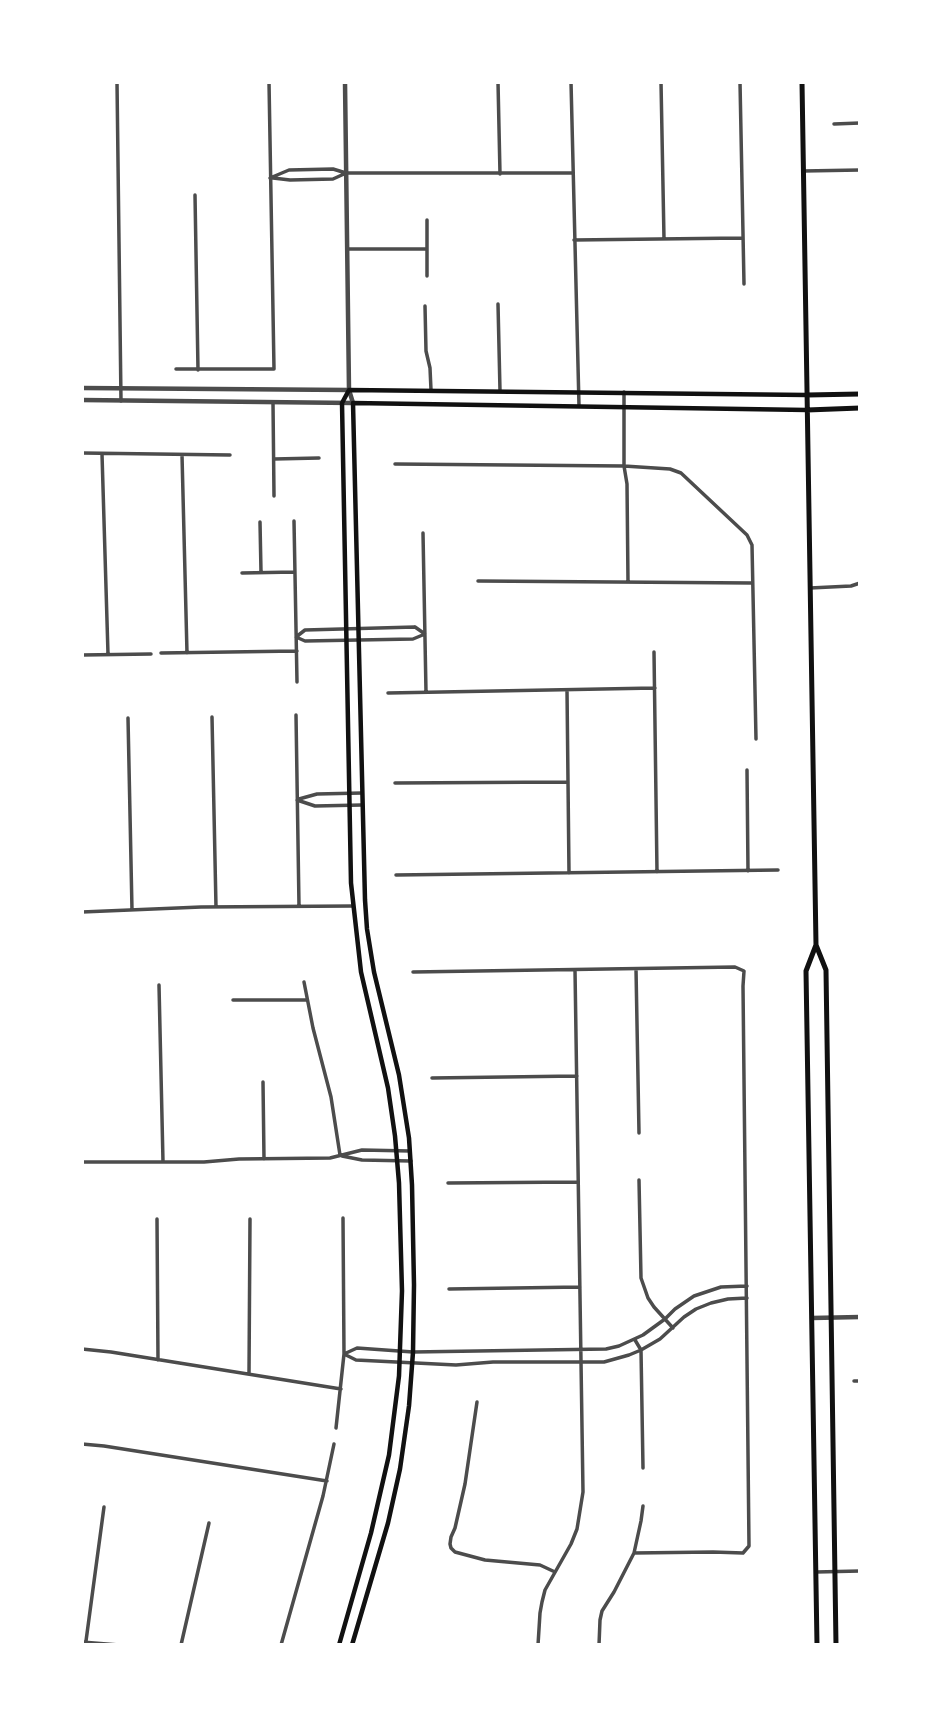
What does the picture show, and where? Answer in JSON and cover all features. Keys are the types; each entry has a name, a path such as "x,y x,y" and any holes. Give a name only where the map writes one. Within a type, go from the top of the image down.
{"main road":[{"path":"802,82 816,945 826,970 836,1645"},
{"path":"339,1645 382,1491 394,1420 401,1351 402,1265 397,1161 388,1088 360,972 353,906 342,403 349,390 860,394"},
{"path":"352,1645 394,1495 405,1435 413,1352 414,1249 410,1152 399,1075 376,980 367,929 363,874 353,403 807,410 860,408"},
{"path":"816,945 806,971 817,1645"}],"street":[{"path":"117,82 121,401"},
{"path":"176,369 274,369 269,82"},
{"path":"82,400 353,403 349,390 345,82"},
{"path":"498,82 500,174"},
{"path":"571,82 579,406"},
{"path":"661,82 664,239"},
{"path":"740,82 744,284"},
{"path":"834,124 860,123"},
{"path":"270,178 289,170 333,169 346,173 572,173"},
{"path":"803,171 860,170"},
{"path":"270,178 332,179 346,173"},
{"path":"195,195 198,370"},
{"path":"427,220 427,276"},
{"path":"574,240 743,239"},
{"path":"347,249 427,249"},
{"path":"498,304 500,391"},
{"path":"425,306 426,351 431,390"},
{"path":"82,388 349,390"},
{"path":"624,392 628,582"},
{"path":"273,402 274,496"},
{"path":"82,453 230,455"},
{"path":"102,454 108,654"},
{"path":"182,455 187,653"},
{"path":"274,459 319,458"},
{"path":"395,464 624,466 675,470 681,473 750,540 756,739"},
{"path":"294,521 297,682"},
{"path":"260,522 261,573"},
{"path":"423,533 426,693"},
{"path":"242,573 295,572"},
{"path":"478,581 753,583"},
{"path":"810,588 860,583"},
{"path":"296,637 305,630 415,627 425,634"},
{"path":"296,637 305,641 413,639 425,634"},
{"path":"161,653 297,651"},
{"path":"654,652 657,872"},
{"path":"82,655 151,654"},
{"path":"388,693 654,688"},
{"path":"567,690 569,873"},
{"path":"296,716 299,906"},
{"path":"212,717 216,907"},
{"path":"128,718 132,910"},
{"path":"747,770 748,870"},
{"path":"395,783 568,782"},
{"path":"297,800 317,794 362,793"},
{"path":"297,800 316,806 362,805"},
{"path":"396,875 778,870"},
{"path":"82,912 353,906"},
{"path":"412,972 735,967 744,971 749,1546 743,1553 634,1553"},
{"path":"636,969 639,1133"},
{"path":"538,1645 545,1590 574,1536 583,1492 575,970"},
{"path":"304,982 331,1097 340,1156"},
{"path":"159,985 163,1162"},
{"path":"233,1000 307,1000"},
{"path":"432,1078 577,1076"},
{"path":"263,1082 264,1159"},
{"path":"82,1162 204,1162 330,1158 362,1150 410,1152"},
{"path":"340,1156 362,1160 411,1161"},
{"path":"639,1180 641,1278 648,1298 673,1328"},
{"path":"448,1184 578,1182"},
{"path":"336,1429 344,1354 343,1218"},
{"path":"158,1219 158,1360"},
{"path":"249,1374 250,1219"},
{"path":"344,1354 357,1348 413,1352 606,1349 635,1340 653,1329 683,1303 707,1291 721,1287 747,1286"},
{"path":"449,1289 580,1287"},
{"path":"344,1354 356,1360 456,1365 493,1362 604,1362 641,1350 660,1339 696,1309 728,1299 747,1298"},
{"path":"812,1318 860,1317"},
{"path":"635,1340 641,1350 643,1468"},
{"path":"82,1349 341,1389"},
{"path":"477,1402 464,1484 450,1544 455,1552 485,1560 540,1565 555,1573"},
{"path":"82,1444 327,1481"},
{"path":"281,1645 327,1481 334,1444"},
{"path":"599,1645 602,1611 634,1553 643,1506"},
{"path":"104,1507 84,1642 119,1645"},
{"path":"181,1645 209,1524"},
{"path":"816,1572 860,1571"}]}
